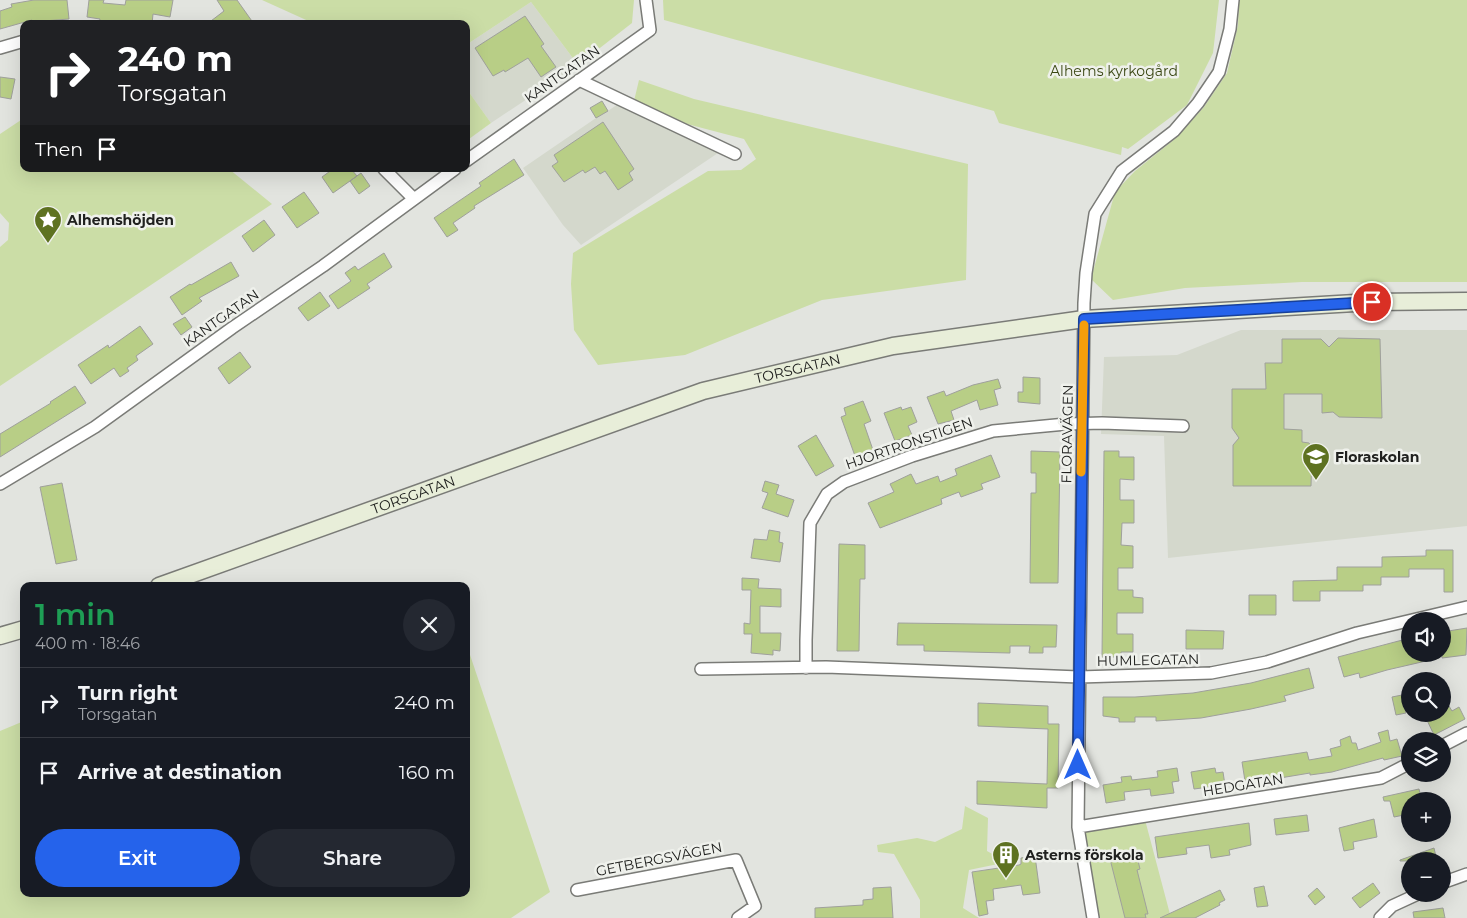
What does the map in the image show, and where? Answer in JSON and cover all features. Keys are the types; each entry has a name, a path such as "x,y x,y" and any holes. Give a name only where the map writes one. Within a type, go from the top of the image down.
{"main road":[{"name":"TORSGATAN","path":"170,582 704,391 893,346 1084,319 1372,302 1467,301"},
{"path":"0,636 20,630"}],"street":[{"name":"KANTGATAN","path":"470,158 650,30 646,0"},
{"name":"FLORAVÄGEN","path":"1093,918 1078,827 1082,424 1086,273 1095,214 1122,171 1174,131 1198,103 1219,72 1230,29 1233,0"},
{"path":"0,48 20,42"},
{"path":"579,80 735,154"},
{"path":"387,172 413,198"},
{"name":"KANTGATAN","path":"0,484 95,427 232,328 323,266 451,172"},
{"name":"HJORTRONSTIGEN","path":"806,668 810,523 827,494 844,482 912,456 993,431 1082,424 1127,423 1183,426"},
{"name":"HUMLEGATAN","path":"701,669 806,668 1015,673 1079,677 1211,673 1267,662 1383,626 1467,607"},
{"path":"1451,741 1467,733"},
{"name":"HEDGATAN","path":"1078,827 1381,778 1401,768"},
{"name":"GETBERGSVÄGEN","path":"577,890 736,860 755,906 738,918"},
{"path":"1451,880 1467,874"},
{"path":"1380,918 1392,906 1401,902"}],"shaded area":[{"path":"531,2 578,65 491,123 470,94 470,42"},
{"path":"602,101 608,111 618,104 718,153 581,245 563,225 523,168 596,118 590,108"},
{"name":"Floraskolan","path":"1241,330 1467,330 1467,526 1168,558 1164,436 1101,434 1104,357 1177,355"}],"green space":[{"path":"262,0 634,0 632,23 578,65 531,2 470,42 470,20 306,20"},
{"name":"Alhems kyrkogård","path":"663,0 1219,0 1213,53 1187,105 1128,149 1122,147 1121,155 999,123 994,111 664,20"},
{"path":"1239,0 1467,0 1467,282 1302,282 1185,288 1113,300 1091,279 1115,192 1135,171 1176,138 1204,107 1227,73 1238,25"},
{"path":"639,80 694,99 968,164 966,280 822,300 685,355 598,365 574,330 571,284 573,253 708,171 741,170 756,159 744,139 687,124 634,101"},
{"path":"470,94 491,123 470,138"},
{"path":"20,121 20,172 233,172 272,204 0,386 0,247 8,240 9,223 0,213 0,134"},
{"path":"470,655 550,892 511,918 0,918 0,731 20,723 20,897 470,897"},
{"path":"965,806 988,818 987,851 996,856 998,864 969,870 963,908 979,918 920,918 920,900 894,854 878,852 877,845 917,838 935,842 962,829"},
{"path":"1144,816 1171,918 1094,918 1078,827"}],"building":[{"path":"34,0 67,0 69,19 20,20 20,23 0,29 0,11 12,7 11,4"},
{"path":"89,0 104,0 103,3 125,5 126,0 173,0 170,17 153,14 152,20 100,20 87,17"},
{"path":"217,0 237,0 251,20 212,20 224,11"},
{"path":"525,16 544,44 541,46 556,67 541,77 528,58 505,72 504,70 493,76 475,48"},
{"path":"0,77 15,79 11,99 0,97"},
{"path":"602,101 608,111 596,118 590,108"},
{"path":"603,122 634,169 629,173 633,180 618,190 605,171 600,174 595,167 585,173 583,170 564,182 552,166 558,162 554,155"},
{"path":"514,159 524,175 474,206 475,208 453,223 458,230 447,237 434,218 481,186 479,183"},
{"path":"329,172 354,172 357,176 333,193 322,177"},
{"path":"361,173 370,186 359,194 350,181"},
{"path":"304,192 319,213 297,228 282,207"},
{"path":"264,220 275,235 253,252 242,236"},
{"path":"384,253 392,267 367,284 370,288 338,309 329,296 351,281 345,273 355,266 358,270"},
{"path":"231,262 239,276 199,298 202,301 182,315 170,297"},
{"path":"320,292 330,306 308,321 298,308"},
{"path":"185,317 192,327 181,335 173,324"},
{"path":"140,326 153,344 136,356 138,360 127,368 129,371 120,377 114,368 91,384 78,365 108,345 109,348"},
{"path":"1338,338 1380,339 1382,418 1339,417 1333,412 1322,413 1322,394 1284,394 1284,429 1302,430 1302,442 1309,443 1312,447 1311,486 1233,486 1233,445 1239,438 1232,428 1232,389 1266,389 1265,363 1282,363 1282,339 1321,339 1329,347"},
{"path":"240,352 251,367 229,384 218,368"},
{"path":"1023,377 1040,378 1040,404 1018,402 1018,392 1023,392"},
{"path":"998,379 1001,388 994,390 998,405 980,410 977,400 951,411 954,420 938,424 927,397 944,391 946,396 973,385"},
{"path":"75,386 86,403 0,457 0,434"},
{"path":"863,401 871,421 864,424 873,450 855,456 841,417 846,415 844,408"},
{"path":"901,407 902,410 911,407 917,422 908,426 912,435 895,441 884,413"},
{"path":"816,435 834,466 816,476 798,446"},
{"path":"1031,451 1060,452 1058,583 1030,583 1031,493 1036,493 1036,473 1031,473"},
{"path":"1104,451 1119,451 1119,457 1134,457 1134,480 1120,479 1120,500 1134,500 1134,523 1122,523 1121,545 1133,546 1133,568 1118,568 1118,590 1133,590 1133,597 1143,598 1143,613 1117,613 1117,634 1133,634 1133,652 1121,652 1121,657 1102,657"},
{"path":"991,455 1000,477 981,484 983,489 961,497 959,492 941,499 942,504 880,528 868,503 894,492 890,484 911,474 916,484 938,476 940,482 957,475 955,469"},
{"path":"765,481 779,485 776,494 794,500 788,517 762,508 768,493 762,491"},
{"path":"62,483 77,560 56,564 40,487"},
{"path":"769,530 780,532 779,542 783,543 780,562 751,558 754,539 767,540"},
{"path":"839,544 865,545 865,579 860,579 859,651 837,651"},
{"path":"1426,550 1453,550 1453,592 1444,592 1444,569 1409,569 1409,577 1381,577 1381,585 1363,585 1363,591 1320,591 1320,601 1293,601 1293,581 1337,580 1337,567 1382,567 1382,557 1426,556"},
{"path":"742,578 759,579 758,588 781,589 781,607 760,606 760,633 781,633 780,651 773,650 773,655 751,653 752,634 744,634 744,623 750,624 751,590 742,590"},
{"path":"1249,595 1276,595 1276,615 1249,615"},
{"path":"898,623 1057,625 1056,647 1043,647 1043,653 1029,653 1030,646 1010,646 1010,653 924,651 924,645 897,645"},
{"path":"1467,628 1466,655 1451,657 1451,631"},
{"path":"1186,630 1224,631 1223,649 1186,649"},
{"path":"1401,640 1401,662 1422,662 1360,678 1359,673 1344,677 1338,657"},
{"path":"1309,668 1314,688 1284,696 1286,701 1201,718 1156,721 1156,717 1135,717 1135,722 1119,722 1119,718 1103,716 1103,697 1193,693 1251,683"},
{"path":"1401,695 1401,714 1396,715 1392,697"},
{"path":"978,703 1048,706 1048,724 1059,724 1058,788 1047,788 1047,808 977,804 977,781 1047,784 1048,729 978,726"},
{"path":"1459,707 1465,719 1440,732 1433,732 1428,722 1451,722 1451,709 1452,711"},
{"path":"1388,730 1390,741 1397,739 1401,756 1384,760 1383,758 1332,772 1310,775 1310,773 1268,780 1267,777 1245,781 1242,762 1307,752 1309,760 1332,756 1330,749 1341,746 1340,740 1350,736 1352,743 1356,743 1358,750 1381,742 1378,733"},
{"path":"1177,768 1179,781 1172,782 1174,793 1151,796 1150,789 1124,792 1125,800 1106,803 1103,785 1122,782 1121,777 1131,776 1132,780 1158,777 1157,771"},
{"path":"1215,768 1216,773 1223,772 1225,785 1194,789 1191,772"},
{"path":"1419,789 1420,792 1406,792"},
{"path":"1401,793 1401,816 1394,817 1390,801 1384,801 1383,797"},
{"path":"1307,815 1309,831 1276,835 1274,819"},
{"path":"1374,819 1377,837 1353,842 1354,849 1344,851 1339,828"},
{"path":"1249,823 1251,845 1229,850 1230,855 1211,858 1209,845 1186,848 1187,854 1158,858 1155,837"},
{"path":"1434,848 1435,852 1423,852"},
{"path":"1136,853 1140,869 1137,870 1148,914 1145,914 1146,918 1125,918 1110,859"},
{"name":"Asterns förskola","path":"1035,856 1040,893 1023,895 1021,885 993,889 994,900 986,901 988,914 979,916 972,872 1019,865 1021,864 1021,858"},
{"path":"1373,883 1380,893 1360,908 1352,898"},
{"path":"1264,886 1268,906 1257,907 1254,888"},
{"path":"891,887 893,918 815,918 815,908 863,905 863,900 873,899 873,888"},
{"path":"1317,888 1325,897 1315,905 1308,896"},
{"path":"1220,890 1225,900 1219,903 1220,905 1195,918 1160,918"},
{"path":"1443,908 1445,918 1414,918 1413,912"}],"slow traffic":[{"path":"1081,472 1084,325"}],"place":[{"name":"Alhemshöjden","path":"48,244"},
{"name":"Floraskolan","path":"1316,481"},
{"name":"Asterns förskola","path":"1006,879"}],"route":[{"path":"1078,765 1084,319 1372,302"}]}
